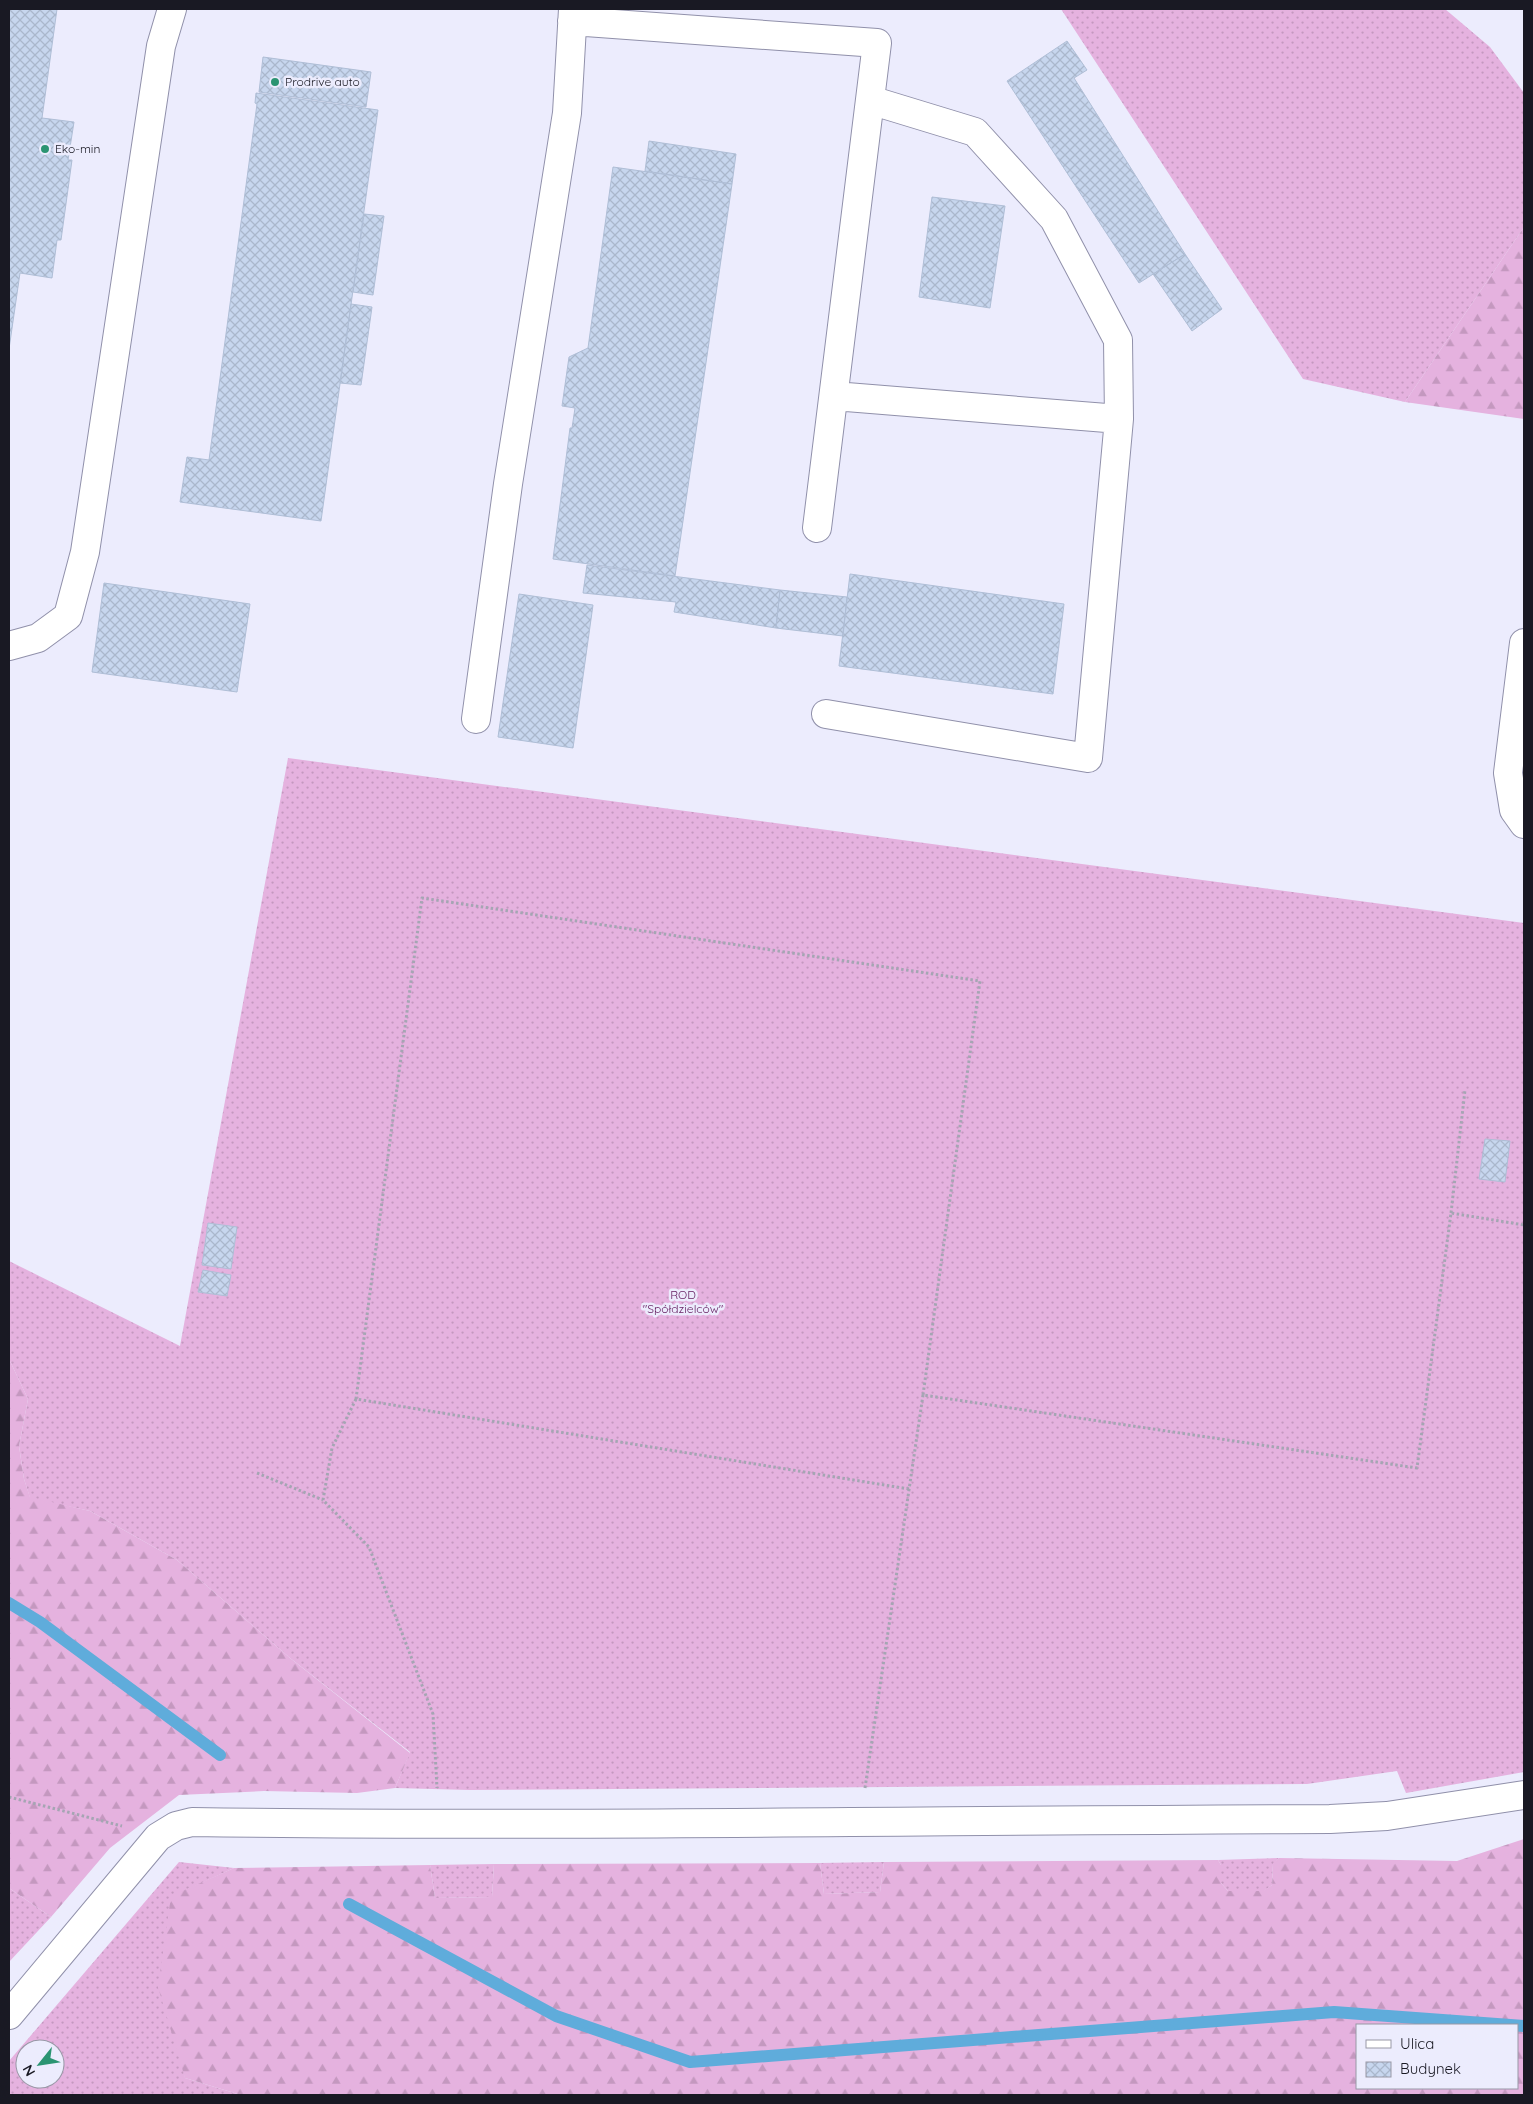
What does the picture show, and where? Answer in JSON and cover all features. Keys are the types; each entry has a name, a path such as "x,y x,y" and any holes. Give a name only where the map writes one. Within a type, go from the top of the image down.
{"street":[{"path":"9,646 38,638 68,616 85,552 160,46 172,9"},
{"path":"476,719 508,484 567,113 573,15 877,42 817,528"},
{"path":"826,714 1088,758 1119,419 1118,340 1054,219 975,132 870,100"},
{"path":"834,396 1119,419"},
{"path":"1524,643 1508,773 1514,810 1524,824"},
{"path":"9,2015 158,1837 176,1826 192,1822 533,1825 1330,1819 1387,1816 1524,1796"}],"path":[{"path":"322,1500 332,1448 356,1399 422,898 980,981 865,1788"},
{"path":"922,1395 1417,1468 1451,1213 1465,1090"},
{"path":"1451,1213 1524,1225"},
{"path":"356,1399 908,1489"},
{"path":"257,1473 322,1500 369,1547 434,1714 437,1789"},
{"path":"9,1797 158,1837"}],"green space":[{"path":"1061,9 1445,9 1490,47 1524,93 1524,227 1405,402 1303,379"},
{"path":"1524,227 1524,419 1405,402"},
{"name":"ROD \"Spółdzielców\"","path":"288,758 1524,923 1524,1772 1406,1793 1397,1771 1307,1784 469,1790 395,1788 410,1752 290,1658 177,1560 90,1511 30,1498 24,1479 19,1446 28,1399 9,1359 9,1261 180,1346"},
{"path":"9,1359 28,1399 19,1446 24,1479 30,1497 90,1511 177,1560 290,1658 410,1753 395,1788 357,1793 264,1791 179,1795 110,1848 51,1917 9,1888"},
{"path":"1524,1839 1524,2095 241,2095 185,2078 158,1987 171,1896 234,1868 430,1865 435,1898 492,1897 494,1864 820,1863 824,1894 880,1892 884,1862 1218,1860 1221,1865 1221,1883 1228,1891 1263,1891 1272,1885 1273,1863 1279,1858 1457,1861"},
{"path":"1279,1858 1273,1864 1272,1885 1264,1891 1228,1891 1221,1883 1221,1865 1218,1860"},
{"path":"179,1862 234,1868 171,1897 185,2078 241,2095 9,2095 9,2061 15,2054 15,2089 65,2089 65,2039 28,2039"},
{"path":"884,1862 880,1892 824,1894 820,1863"},
{"path":"494,1864 492,1897 435,1898 430,1865"},
{"path":"9,1888 51,1917 9,1962"}],"building":[{"path":"9,9 57,9 42,118 74,122 68,160 72,160 61,240 57,240 52,278 20,273 9,349"},
{"path":"1067,41 1087,70 1074,78 1185,254 1139,283 1007,81"},
{"path":"263,57 371,72 366,107 259,92"},
{"path":"256,93 378,110 321,521 180,502 187,457 209,460 257,104 255,103"},
{"path":"649,141 736,154 732,184 645,171"},
{"path":"613,167 732,184 675,576 553,559 570,428 572,428 575,408 562,406 569,357 588,348"},
{"path":"932,197 1005,206 990,308 919,297"},
{"path":"364,214 384,216 373,295 353,292"},
{"path":"1185,254 1222,309 1192,331 1153,274"},
{"path":"351,304 372,307 361,385 340,383"},
{"path":"587,565 780,590 776,628 674,612 676,602 583,593"},
{"path":"850,574 1064,604 1053,694 839,666"},
{"path":"104,583 250,604 237,692 92,672"},
{"path":"780,590 847,597 843,636 776,628"},
{"path":"519,594 593,605 573,748 498,737"},
{"path":"1485,1139 1510,1141 1505,1182 1479,1179"},
{"path":"208,1223 237,1227 231,1269 202,1265"},
{"path":"203,1270 231,1275 227,1296 198,1292"}],"waterway":[{"path":"9,1603 40,1622 220,1755"},
{"path":"349,1904 556,2016 690,2062 1334,2012 1497,2024"},
{"path":"1518,2026 1524,2026"}],"place":[{"name":"Prodrive auto","path":"275,82"},
{"name":"Eko-min","path":"45,149"}]}
